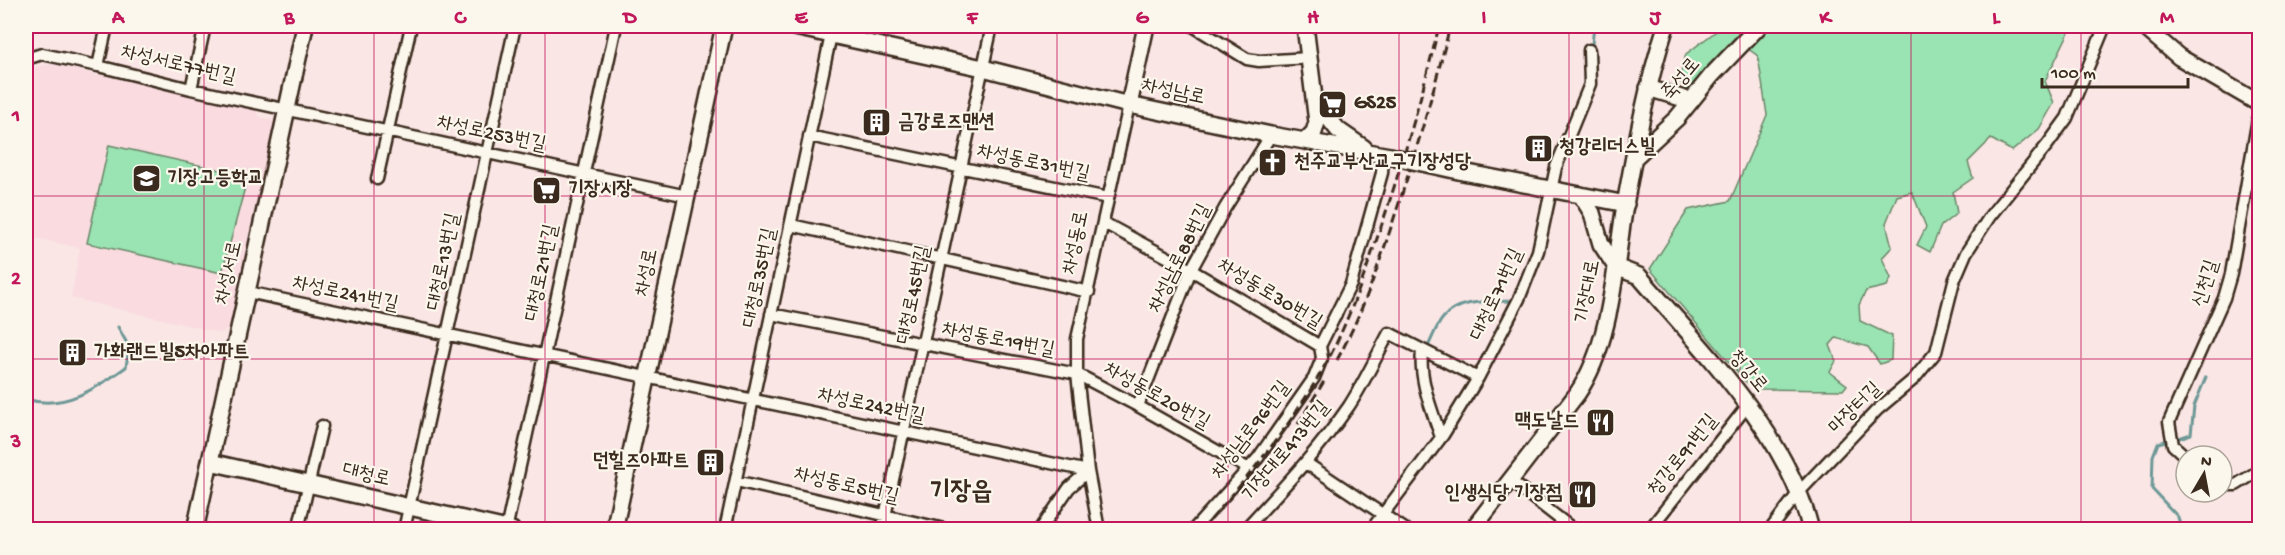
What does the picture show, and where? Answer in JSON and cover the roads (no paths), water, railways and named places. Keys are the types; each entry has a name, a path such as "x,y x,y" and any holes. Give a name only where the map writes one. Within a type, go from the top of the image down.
{"street":[{"path":"98,66 107,26"},
{"path":"191,89 205,26"},
{"name":"차성서로","path":"195,530 306,26"},
{"path":"376,179 411,26"},
{"name":"대청로13번길","path":"404,530 515,26"},
{"name":"대청로21번길","path":"508,529 616,26"},
{"name":"차성로","path":"614,530 724,26"},
{"name":"차성남로","path":"790,26 838,32 1129,105 1626,204"},
{"name":"대청로45번길","path":"882,530 992,26"},
{"name":"차성동로","path":"1099,530 1088,471 1077,375 1077,339 1146,26"},
{"path":"1193,26 1247,59 1259,61 1309,58"},
{"path":"1305,26 1316,127 1305,141"},
{"name":"기장대로","path":"1472,530 1586,380 1604,331 1648,88 1666,26"},
{"name":"죽성로","path":"1634,158 1670,125 1759,26"},
{"name":"마장터길","path":"1770,530 1799,492 1877,410 1914,379 1936,352 1954,281 1966,253 1990,216 2067,118 2105,26"},
{"path":"2143,26 2179,57 2259,105"},
{"name":"대청로35번길","path":"725,530 810,136 838,32"},
{"path":"1550,189 1558,160 1590,84 1589,50"},
{"name":"차성서로77번길","path":"26,59 42,54 287,110"},
{"path":"1648,88 1691,101"},
{"path":"1314,98 1330,121 1343,134 1359,145 1383,154"},
{"name":"신천길","path":"2174,446 2169,422 2224,298 2231,274 2259,105"},
{"name":"차성로253번길","path":"287,110 687,196"},
{"name":"차성남로88번길","path":"1138,406 1191,270 1225,208 1271,135"},
{"name":"차성동로31번길","path":"810,136 1108,198"},
{"name":"차성남로96번길","path":"1193,530 1249,469 1314,378 1322,358 1320,346 1351,284 1382,173 1383,154"},
{"name":"대청로71번길","path":"1371,530 1441,437 1478,378 1529,276 1542,237 1550,189"},
{"path":"1581,195 1592,213 1601,243 1616,267"},
{"name":"차성동로30번길","path":"1104,223 1191,270 1320,346"},
{"path":"791,225 1089,292"},
{"name":"청강로","path":"1616,267 1639,276 1748,405 1799,492 1811,530"},
{"name":"차성로241번길","path":"247,292 647,378"},
{"name":"차성동로19번길","path":"771,314 1077,375"},
{"name":"기장대로413번길","path":"1244,530 1306,463 1350,404 1389,333 1422,350"},
{"path":"1441,437 1421,373 1422,350 1478,378"},
{"name":"차성동로20번길","path":"1077,375 1138,406 1249,469"},
{"name":"차성로242번길","path":"647,378 1088,471"},
{"name":"청강로91번길","path":"1649,530 1748,405"},
{"path":"298,530 322,426"},
{"name":"대청로","path":"210,462 508,529"},
{"path":"1306,463 1406,530"},
{"path":"2234,485 2259,470"},
{"path":"1040,530 1069,488 1088,471"},
{"path":"1511,480 1574,530"},
{"name":"차성동로5번길","path":"736,481 949,530"}],"waterway":[{"path":"1592,44 1594,26"},
{"path":"1427,348 1441,321 1457,307 1474,303 1510,301"},
{"path":"26,399 40,402 66,400 91,390 126,367 129,347 118,327"},
{"path":"2179,438 2191,434 2194,406 2206,377"},
{"path":"2166,441 2158,443 2153,456 2152,489 2178,517 2181,530"}],"railway":[{"path":"1202,530 1288,424 1318,378 1339,337 1360,287 1392,194 1439,26"},
{"path":"1337,360 1362,307 1383,252 1431,98 1450,26"},
{"path":"1298,424 1326,378"}],"place":[{"name":"GS25","path":"1333,104"},
{"name":"금강로즈맨션","path":"877,123"},
{"name":"청강리더스빌","path":"1538,148"},
{"name":"천주교부산교구기장성당","path":"1273,163"},
{"name":"기장고등학교","path":"146,179"},
{"name":"기장시장","path":"547,190"},
{"name":"가화랜드빌5차아파트","path":"73,353"},
{"name":"맥도날드","path":"1600,422"},
{"name":"던힐즈아파트","path":"710,462"},
{"name":"인생식당 기장점","path":"1583,494"}],"district":[{"name":"기장읍","path":"961,493"}]}
